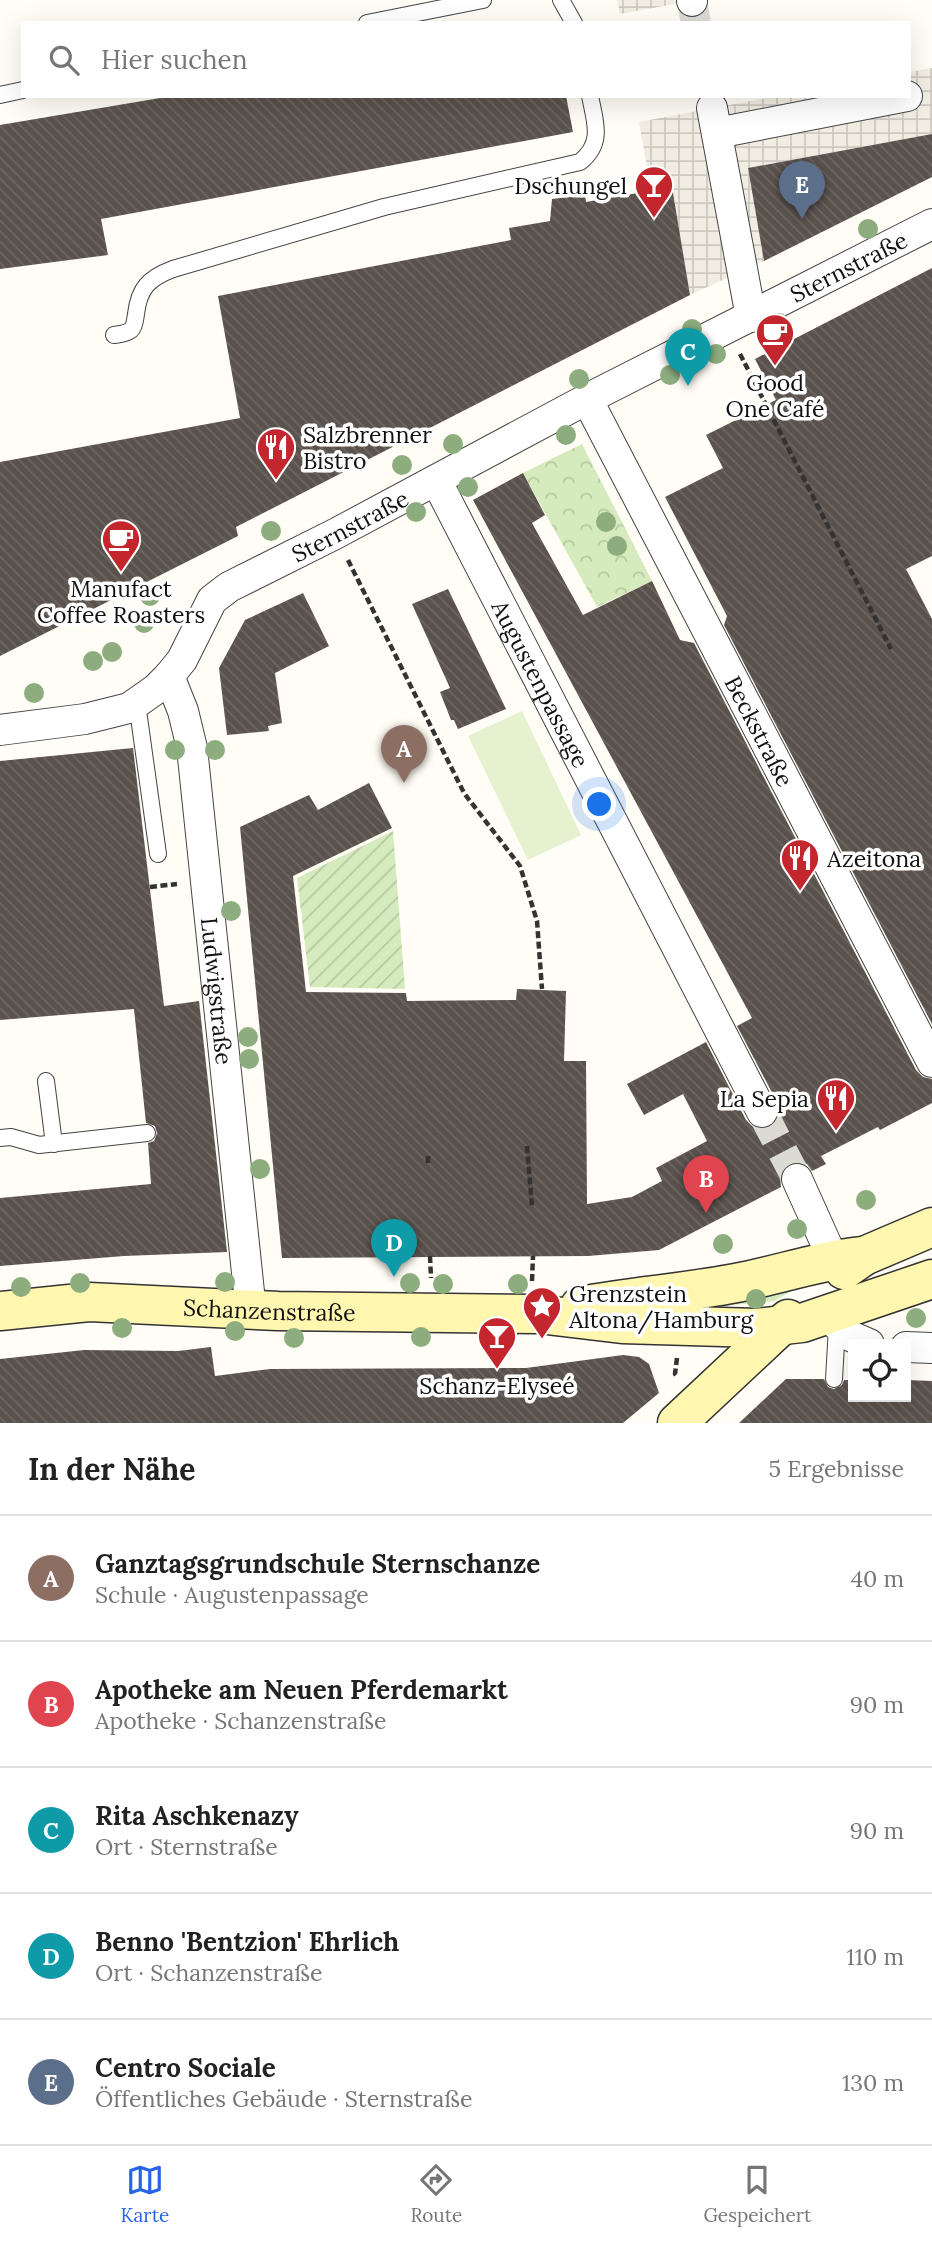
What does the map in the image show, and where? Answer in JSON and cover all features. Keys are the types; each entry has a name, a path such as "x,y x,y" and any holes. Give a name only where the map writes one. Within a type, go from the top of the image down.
{"street":[{"path":"911,95 932,91"},
{"path":"739,323 714,121 892,98"},
{"name":"Sternstraße","path":"0,730 112,714 137,703 169,676 181,660 212,600 220,594 587,399 932,224"},
{"name":"Beckstraße","path":"587,399 932,1062"},
{"name":"Augustenpassage","path":"436,480 470,551 762,1112"},
{"name":"Ludwigstraße","path":"169,676 183,711 192,748 225,1126 251,1311"},
{"path":"797,1179 848,1257"},
{"path":"677,1423 816,1293 848,1257 932,1227"},
{"name":"Schanzenstraße","path":"538,1314 620,1298 727,1285 848,1257"},
{"name":"Schanzenstraße","path":"0,1311 89,1302 251,1311 538,1314 622,1324 680,1327 781,1326 833,1321 932,1279"},
{"path":"833,1321 855,1339"},
{"path":"911,1347 932,1348"}],"lane":[{"path":"377,21 482,0"},
{"path":"561,0 573,21"},
{"path":"0,95 21,90"},
{"path":"114,335 130,330 135,324 141,293 156,275 384,207 580,162 590,155 596,144 590,98"},
{"path":"137,703 158,854"},
{"path":"46,1081 54,1144"},
{"path":"0,1138 11,1137 39,1145 147,1133"},
{"path":"833,1321 834,1379"}],"path":[{"path":"739,323 891,649"},
{"path":"335,534 464,793 520,866 537,921 542,989"},
{"path":"527,1146 532,1206"},
{"path":"428,1156 428,1165"},
{"path":"677,1353 675,1374 687,1381"}],"green space":[{"path":"582,444 652,581 597,607 523,473"},
{"path":"522,711 581,835 528,860 468,736"},
{"path":"393,831 405,989 310,987 297,878"},
{"path":"813,1277 775,1301 693,1309"}],"shaded area":[{"path":"617,0 697,0 620,14"},
{"path":"932,68 932,134 748,168 764,261 690,295 672,187 651,190 639,122 766,98 911,98 911,72"}],"building":[{"path":"160,98 566,98 573,132 101,219 108,255 0,269 0,125"},
{"path":"932,134 932,177 764,261 748,168"},
{"path":"672,187 690,295 236,527 238,536 0,656 0,462 240,418 218,296 511,240 509,228 550,221 552,199 585,195 586,202"},
{"path":"932,268 932,556 906,569 932,619 932,1024 724,625 727,616 665,497 723,468 706,435 776,400 755,359"},
{"path":"523,473 545,515 532,523 583,615 652,581 680,640 694,643 916,1070 923,1077 932,1079 932,1103 821,1156 826,1164 812,1171 807,1164 789,1163 783,1168 780,1177 781,1187 659,1250 588,1256 282,1258 240,827 309,795 318,810 369,783 392,828 293,876 306,992 406,993 407,1001 516,1000 517,989 566,991 564,1061 586,1061 587,1204 632,1197 662,1181 656,1168 707,1141 683,1094 644,1115 627,1084 706,1042 746,1120 752,1126 769,1128 776,1122 779,1114 778,1104 737,1026 752,1018 473,500"},
{"path":"448,589 506,709 458,729 454,720 451,720 440,692 450,688 412,604"},
{"path":"303,593 329,646 275,673 282,723 268,726 269,731 227,735 219,668 245,620"},
{"path":"133,748 164,1006 199,1001 227,1252 124,1256 0,1266 0,1198 151,1184 148,1143 154,1141 157,1133 155,1126 146,1123 134,1009 0,1020 0,761"},
{"path":"211,1347 215,1376 270,1369 526,1368 623,1355 639,1357 649,1364 659,1393 623,1423 0,1423 0,1359 84,1350 178,1351"},
{"path":"786,1379 824,1379 828,1387 834,1389 842,1385 844,1380 848,1380 848,1402 911,1402 911,1380 932,1381 932,1423 739,1423"}],"tunnel":[{"path":"692,1 696,21"},
{"path":"762,1112 797,1179"}],"place":[{"name":"Dschungel","path":"654,219"},
{"name":"Centro Sociale","path":"802,219"},
{"name":"Good One Café","path":"775,367"},
{"name":"Rita Aschkenazy","path":"688,386"},
{"name":"Salzbrenner Bistro","path":"276,481"},
{"name":"Manufact Coffee Roasters","path":"121,573"},
{"name":"Ganztagsgrundschule Sternschanze","path":"404,783"},
{"name":"Azeitona","path":"800,892"},
{"name":"La Sepia","path":"836,1132"},
{"name":"Apotheke am Neuen Pferdemarkt","path":"706,1213"},
{"name":"Benno 'Bentzion' Ehrlich","path":"394,1277"},
{"name":"Grenzstein Altona/Hamburg","path":"542,1340"},
{"name":"Schanz-Elyseé","path":"497,1370"}]}
